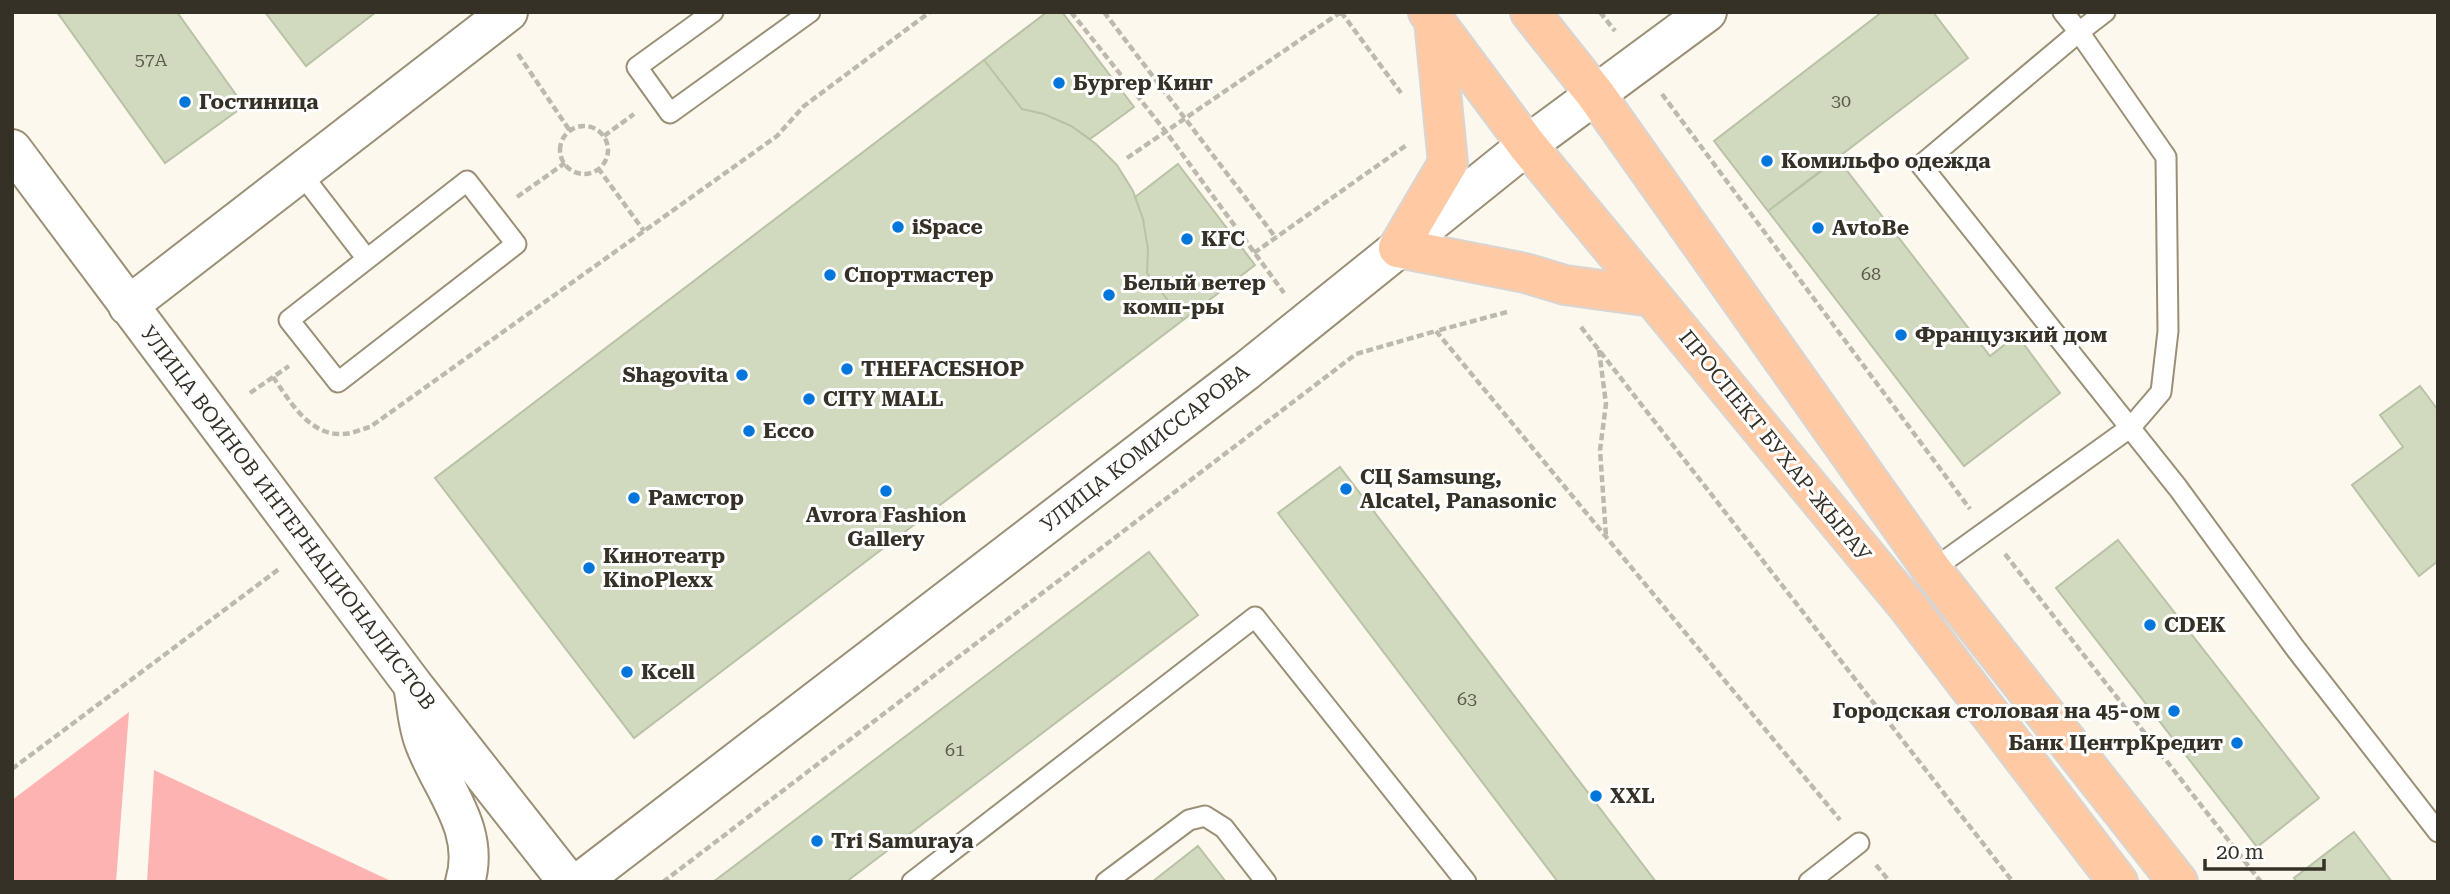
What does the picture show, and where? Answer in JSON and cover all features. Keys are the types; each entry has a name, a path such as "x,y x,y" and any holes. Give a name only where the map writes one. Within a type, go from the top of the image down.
{"main road":[{"path":"1530,12 1596,96 1932,570 2178,882"},
{"path":"1431,16 1448,163 1398,248 1525,273 1566,285 1652,297"},
{"name":"ПРОСПЕКТ БУХАР-ЖЫРАУ","path":"1431,16 1527,145 1909,608 2119,882"}],"street":[{"name":"УЛИЦА КОМИССАРОВА","path":"580,882 1306,323 1527,145 1707,12"},
{"path":"128,306 502,17"},
{"name":"УЛИЦА ВОИНОВ ИНТЕРНАЦИОНАЛИСТОВ","path":"12,149 413,685 568,882"},
{"path":"413,685 424,743 455,803 468,842 465,882"}],"lane":[{"path":"713,12 637,67 670,113 810,12"},
{"path":"1932,570 2131,427 2161,392 2168,331 2166,157 2063,12"},
{"path":"2105,12 1921,165 2131,427 2295,648 2438,832"},
{"path":"300,172 367,259"},
{"path":"467,181 516,244 338,382 289,320 367,259 467,181"},
{"path":"912,882 1255,617 1466,882"},
{"path":"1106,882 1189,820 1205,816 1224,828 1266,882"},
{"path":"1809,882 1858,844"}],"path":[{"path":"273,377 300,416 322,430 343,434 370,427 776,136 804,106 930,12"},
{"path":"1071,12 1166,132 1306,323"},
{"path":"1104,12 1276,238"},
{"path":"1127,158 1341,12 1406,100"},
{"path":"502,17 570,131"},
{"path":"1639,63 1986,531 2261,882"},
{"path":"584,126 599,131 604,136 608,151 606,159 598,168 589,173 581,173 573,171 565,163 560,152 561,144 570,131 584,126"},
{"path":"1254,253 1415,139"},
{"path":"493,215 565,163"},
{"path":"598,168 644,231"},
{"path":"663,882 1356,354 1511,310"},
{"path":"1571,323 1583,328 2013,882"},
{"path":"1436,331 1890,882"},
{"path":"1599,349 1606,404 1600,450 1606,537"},
{"path":"250,393 312,350"},
{"path":"12,769 284,565"}],"shaded area":[{"path":"129,712 116,882 12,882 12,800"},
{"path":"154,770 393,882 147,882"}],"building":[{"path":"57,12 177,12 244,106 165,163"},
{"path":"265,12 376,12 306,66"},
{"name":"Бургер Кинг","path":"1047,12 1062,12 1134,107 1090,139 1071,126 1044,114 1022,109 984,60"},
{"path":"1882,12 1933,12 1968,58 1768,211 1714,141"},
{"name":"CITY MALL","path":"984,60 1022,109 1044,114 1071,126 1096,144 1117,165 1133,191 1143,219 1148,249 1147,273 1183,320 634,738 435,478"},
{"path":"1838,159 1990,356 2017,335 2060,393 1964,466 1768,211"},
{"path":"1178,164 1255,265 1183,320 1147,273 1148,249 1143,219 1135,197"},
{"path":"2420,386 2438,410 2438,561 2419,576 2352,485 2403,447 2380,415"},
{"path":"1340,467 1656,882 1558,882 1278,513"},
{"path":"2118,540 2319,798 2257,847 2056,588"},
{"path":"1149,552 1198,615 846,882 713,882"},
{"path":"2354,832 2392,882 2297,882 2294,878"},
{"path":"1198,846 1226,882 1152,882"}],"place":[{"name":"Бургер Кинг","path":"1059,83"},
{"name":"Гостиница","path":"185,102"},
{"name":"Комильфо одежда","path":"1767,161"},
{"name":"iSpace","path":"898,227"},
{"name":"AvtoBe","path":"1818,228"},
{"name":"KFC","path":"1187,239"},
{"name":"Спортмастер","path":"830,275"},
{"name":"Белый ветер комп-ры","path":"1109,295"},
{"name":"Французкий дом","path":"1901,335"},
{"name":"THEFACESHOP","path":"847,369"},
{"name":"Shagovita","path":"742,375"},
{"name":"CITY MALL","path":"809,399"},
{"name":"Ecco","path":"749,431"},
{"name":"СЦ Samsung, Alcatel, Panasonic","path":"1346,489"},
{"name":"Avrora Fashion Gallery","path":"886,491"},
{"name":"Рамстор","path":"634,498"},
{"name":"Кинотеатр KinoPlexx","path":"589,568"},
{"name":"CDEK","path":"2150,625"},
{"name":"Kcell","path":"627,672"},
{"name":"Городская столовая на 45-ом","path":"2174,711"},
{"name":"Банк ЦентрКредит","path":"2237,743"},
{"name":"XXL","path":"1596,796"},
{"name":"Tri Samuraya","path":"817,841"}]}
